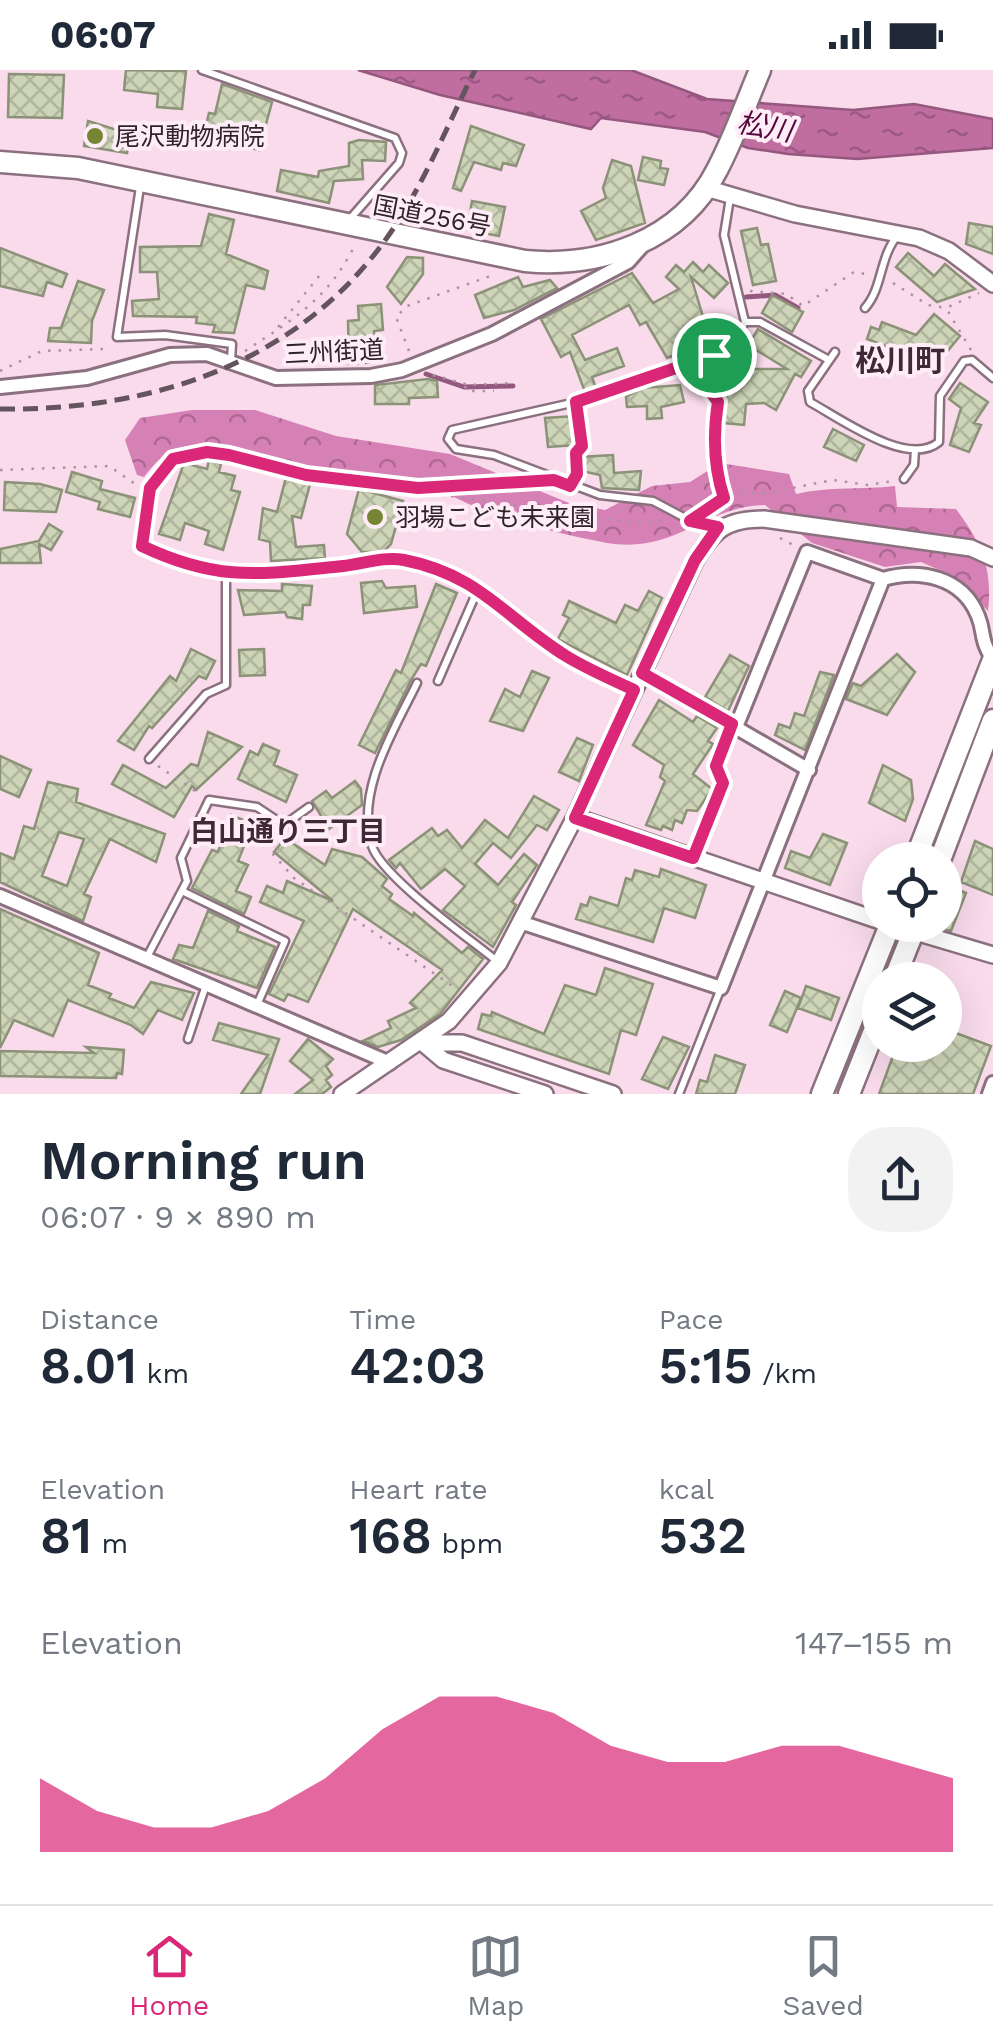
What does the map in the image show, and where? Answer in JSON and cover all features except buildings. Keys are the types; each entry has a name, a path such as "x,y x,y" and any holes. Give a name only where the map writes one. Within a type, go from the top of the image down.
{"main road":[{"name":"国道256号","path":"0,162 78,168 353,230 510,258 540,262 592,258 646,242 675,221 712,180 760,70"},
{"path":"922,842 993,660"},
{"path":"947,842 993,720"},
{"path":"822,1094 884,942"},
{"path":"849,1094 862,1061"}],"street":[{"path":"712,180 730,196 898,234 948,251 988,287"},
{"name":"三州街道","path":"0,387 87,378 170,355 207,354 276,378 370,376 418,366 492,334 628,262 646,242"},
{"path":"342,1094 423,1043 472,999 499,962 575,818 695,560 718,527 739,519 764,518 971,548 993,558"},
{"path":"734,726 807,552 883,579 911,571 936,575 969,602 980,618 979,636 993,660"},
{"path":"520,922 721,988 883,579"},
{"path":"642,673 809,770"},
{"path":"575,818 862,914"},
{"path":"0,896 390,1062"},
{"path":"952,942 993,956"},
{"path":"423,1043 443,1060 544,1094"},
{"path":"423,1043 462,1044 613,1094"}],"lane":[{"path":"202,70 396,138 402,153 399,162 353,230"},
{"path":"141,180 117,338 166,335 232,344 231,360"},
{"path":"718,527 690,521 654,502 600,495 494,455 456,449 448,443 448,434 576,402 730,347 745,322 724,235 730,196"},
{"path":"865,308 873,299 885,250 898,234"},
{"path":"745,322 760,322 829,360"},
{"path":"835,352 808,391 810,402 902,451 932,448 939,442 940,396 964,362 972,360 993,378"},
{"path":"904,479 914,464 914,450"},
{"path":"142,546 174,561 226,573 398,558 442,568 478,589 568,658 634,690"},
{"path":"149,759 206,694 226,685 226,573"},
{"path":"438,682 478,589"},
{"path":"416,684 376,770 370,811 372,848 410,891 499,962"},
{"path":"693,858 723,783 716,766 734,726"},
{"path":"147,957 187,881 181,858 209,800 256,807 284,825 309,807"},
{"path":"182,891 285,940 257,1006"},
{"path":"188,1040 206,984"},
{"path":"679,1094 721,988"}],"path":[{"path":"231,360 307,310 338,279 353,230"},
{"path":"494,391 466,387 418,366 396,317 407,306 494,276 510,258"},
{"path":"273,332 324,270"},
{"path":"738,292 775,291 803,306 854,272 908,290 928,305 946,308 988,287"},
{"path":"946,308 947,316 967,338 972,360"},
{"path":"0,372 42,350 104,349 117,338"},
{"path":"714,355 708,388 718,402 712,422 715,470 724,498"},
{"path":"466,387 515,382"},
{"path":"570,486 577,474 576,453 582,446 576,402"},
{"path":"142,546 150,488 173,459 207,452 306,475 418,488 630,522 690,521 724,498 834,480 868,484 904,479"},
{"path":"0,470 109,466 138,486 150,488"},
{"path":"418,488 554,480"},
{"path":"149,759 209,800"},
{"path":"284,825 271,852 294,878 472,999"}],"green space":[{"path":"192,410 255,410 336,436 450,454 569,503 605,510 652,486 690,482 720,463 789,474 796,494 895,486 897,507 956,509 972,533 987,568 988,611 953,576 921,562 885,567 812,543 765,505 744,507 672,536 631,545 532,526 406,478 305,468 211,446 173,451 144,477 137,475 125,440 140,418"}],"water":[{"name":"松川","path":"358,70 631,70 707,99 853,110 914,104 993,119 993,148 857,159 788,154 748,148 705,132 601,118 591,129 440,95"}],"waterway":[{"path":"746,297 775,295 798,308"},
{"path":"426,374 464,387 513,386"}],"railway":[{"path":"0,409 115,400 170,388 223,369 272,344 318,312 359,273 395,226 428,169 475,70"}],"place":[{"name":"尾沢動物病院","path":"95,136"},
{"name":"羽場こども未来園","path":"375,517"}],"district":[{"name":"松川町","path":"900,360"},
{"name":"白山通り三丁目","path":"288,831"}],"route":[{"path":"714,355 708,388 718,402 712,422 715,470 724,498 690,521 704,528 718,527 695,560 642,673 732,724 716,766 723,783 693,858 575,818 634,690 568,658 516,621 488,594 442,568 398,558 234,576 174,561 142,546 150,488 178,456 207,452 306,475 418,488 554,480 570,486 577,474 576,453 582,446 576,402 714,355"}]}
